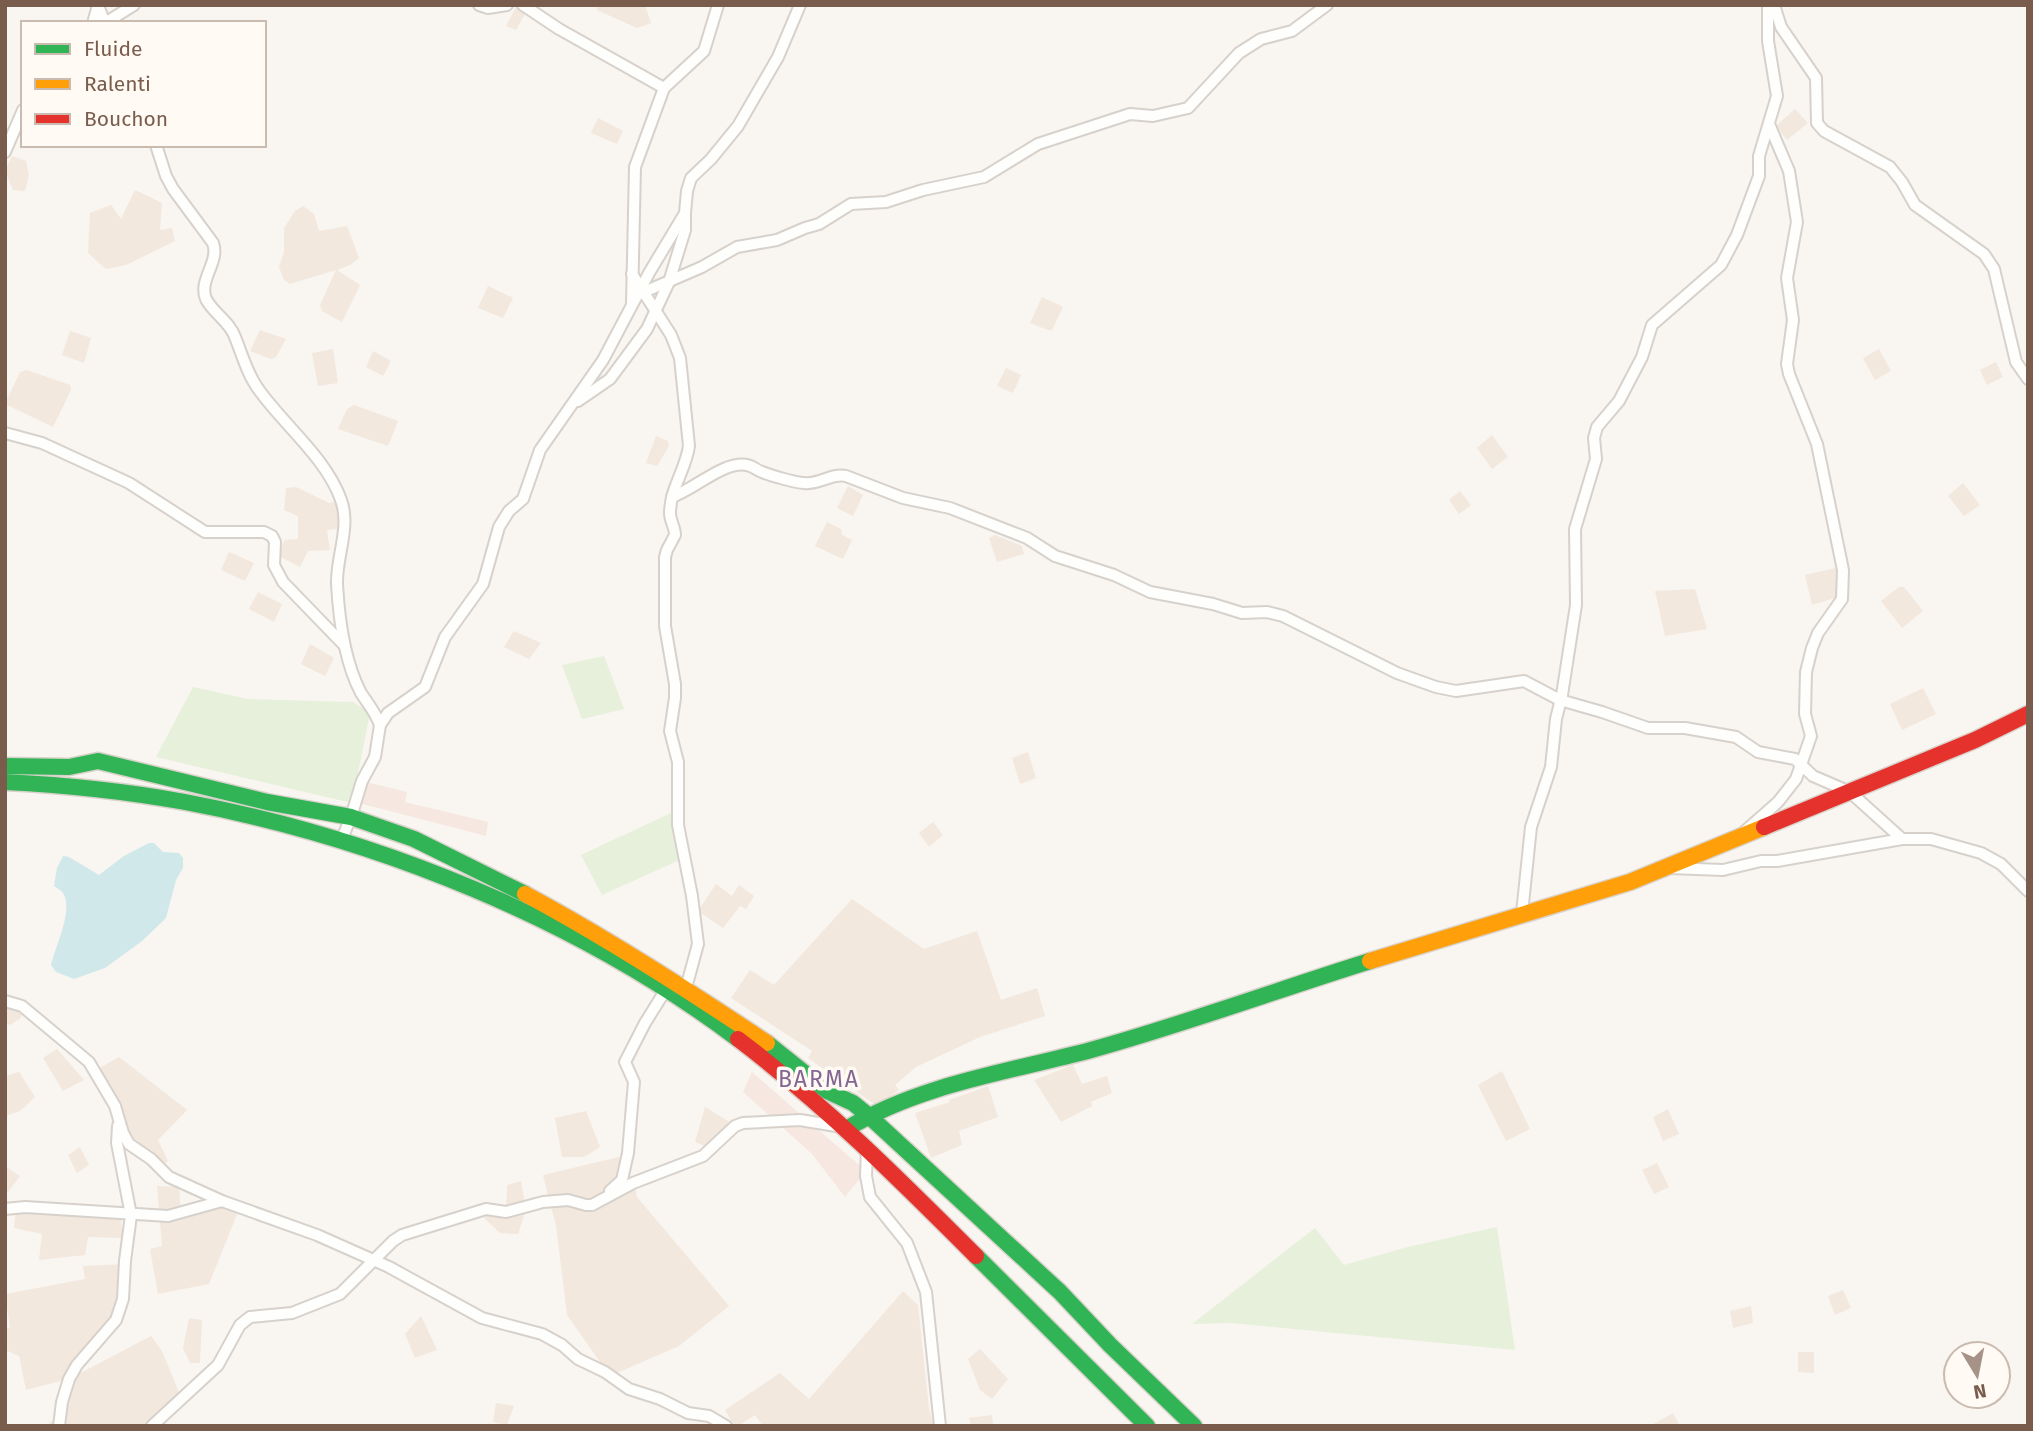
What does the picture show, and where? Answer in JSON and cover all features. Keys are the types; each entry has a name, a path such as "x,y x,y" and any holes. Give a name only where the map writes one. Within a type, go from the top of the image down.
{"street":[{"path":"108,21 134,5"},
{"path":"479,5 488,8 507,5"},
{"path":"523,5 559,29 664,88"},
{"path":"632,305 635,167 664,88 704,51 718,5"},
{"path":"572,406 610,379 647,329 669,282 685,230 687,191 691,178 712,159 738,126 778,57 800,5"},
{"path":"641,291 669,282 737,247 777,240 819,224 852,204 886,201 984,177 1038,144 1130,114 1153,116 1188,108 1238,53 1261,39 1292,31 1327,5"},
{"path":"1522,913 1531,827 1551,767 1556,719 1576,605 1575,529 1597,459 1594,438 1597,427 1619,401 1642,357 1652,326 1721,265 1732,245 1759,176 1759,156 1777,96 1768,41 1768,5"},
{"path":"1774,5 1781,27 1816,78 1817,123 1824,131 1890,167 1915,205 1968,240 1984,254 1994,269 2016,362 2028,379"},
{"path":"5,152 21,115"},
{"path":"1735,839 1778,802 1796,779 1811,736 1805,714 1806,672 1812,648 1818,633 1842,599 1843,570 1817,444 1788,374 1793,320 1787,278 1797,222 1789,171 1769,124"},
{"path":"157,147 173,189 214,243 216,250 205,285 205,295 209,303 235,336 257,388 306,446 333,482 341,500 345,516 337,582 343,636 361,692 380,725"},
{"path":"341,841 362,781 374,757 380,725 388,713 425,687 445,637 483,584 499,527 509,511 523,499 540,450 603,360 685,213"},
{"path":"632,274 671,335 680,358 689,446 687,459 672,497 670,519 675,535 665,557 665,626 676,698 670,731 678,762 678,825 698,944 686,988"},
{"path":"5,433 41,443 129,483 205,532 264,532 272,536 275,542 274,565 283,582 346,648"},
{"path":"672,497 731,466 743,464 765,474 808,484 838,475 846,476 903,498 950,508 1027,538 1055,556 1114,575 1150,592 1213,604 1242,613 1268,612 1283,616 1397,673 1436,687 1456,691 1524,681 1560,700 1648,728 1685,728 1736,737 1758,752 1795,759 1812,776 1850,792 1902,839"},
{"path":"152,1426 218,1365 240,1325 250,1317 281,1316 341,1294 402,1235 486,1209 506,1212 543,1202 568,1200 586,1205 633,1183 703,1156 735,1126 743,1123 800,1120 848,1128 869,1116 944,1087 1093,1049 1522,913 1630,882 1975,740 2028,714"},
{"path":"5,766 69,767 98,761 267,802 351,817 415,839 587,927 686,988 772,1046 827,1091 853,1103 869,1116 1060,1292 1110,1345 1194,1426"},
{"path":"5,782 100,789 229,811 341,841 441,876 540,920 665,991 786,1075 848,1128 1147,1426"},
{"path":"1667,868 1723,870 1761,860 1777,861 1902,839 1931,839 1981,853 2001,864 2028,891"},
{"path":"603,1199 621,1180 628,1153 634,1082 625,1062 665,991"},
{"path":"5,1001 29,1010 89,1062 115,1106 129,1144 151,1159 169,1177 222,1201 317,1235 375,1261 482,1318 542,1334 629,1389 660,1399 688,1413 709,1416 726,1426"},
{"path":"59,1426 69,1379 77,1365 116,1320 120,1310 131,1215 117,1143 118,1116"},
{"path":"867,1147 866,1176 870,1197 907,1243 926,1292 940,1426"},
{"path":"5,1209 26,1207 169,1216 222,1201"}],"shaded area":[{"path":"597,5 645,5 651,23 637,28 597,10"},
{"path":"516,7 526,12 516,30 506,26"},
{"path":"1795,109 1808,123 1787,140 1776,126"},
{"path":"598,118 623,131 617,144 591,133"},
{"path":"12,156 26,161 29,175 25,191 13,190 5,171"},
{"path":"135,190 162,203 160,230 172,228 175,241 126,265 106,269 88,253 90,213 111,205 121,219"},
{"path":"303,206 314,214 319,231 347,226 359,258 337,270 360,285 342,322 322,311 320,305 336,270 290,284 284,280 279,267 284,252 284,228 295,211"},
{"path":"488,286 513,298 503,318 478,308"},
{"path":"1042,297 1063,307 1052,330 1030,323"},
{"path":"260,330 286,339 276,357 271,359 250,351"},
{"path":"70,331 91,338 84,363 62,355"},
{"path":"333,349 338,383 318,386 312,353"},
{"path":"1879,349 1891,371 1875,380 1863,358"},
{"path":"373,351 391,361 383,376 366,367"},
{"path":"1996,362 2003,377 1987,385 1980,370"},
{"path":"1006,368 1021,375 1013,393 997,386"},
{"path":"27,370 70,385 71,390 53,427 5,404 20,372"},
{"path":"354,405 398,421 388,446 338,429 347,409"},
{"path":"1492,435 1508,457 1492,469 1477,448"},
{"path":"656,436 668,441 669,446 657,466 646,463"},
{"path":"1963,483 1980,505 1964,516 1948,496"},
{"path":"848,486 863,495 853,516 837,508"},
{"path":"296,487 329,503 341,500 344,528 327,530 330,550 308,551 300,567 277,555 285,540 298,539 298,516 284,510 286,488"},
{"path":"1460,491 1471,505 1459,514 1449,500"},
{"path":"827,522 841,529 842,535 852,540 843,559 815,546"},
{"path":"995,535 1022,546 1024,554 997,562 989,538"},
{"path":"229,552 254,563 245,581 221,570"},
{"path":"1840,567 1841,596 1812,605 1805,575"},
{"path":"1899,587 1904,587 1923,611 1902,628 1881,601"},
{"path":"1695,589 1707,629 1665,636 1655,591"},
{"path":"258,592 282,604 274,622 249,609"},
{"path":"514,631 541,643 529,659 504,647"},
{"path":"310,644 334,658 325,676 301,664"},
{"path":"1923,688 1936,714 1902,730 1890,704"},
{"path":"1028,752 1036,778 1020,784 1012,758"},
{"path":"362,781 407,792 405,802 488,822 486,836 355,802"},
{"path":"933,822 943,835 929,847 919,833"},
{"path":"716,884 732,896 739,885 754,896 746,909 740,906 723,928 698,911"},
{"path":"852,899 924,949 977,931 1001,1000 1037,988 1045,1016 980,1037 916,1067 895,1085 899,1090 877,1106 808,1058 812,1051 731,998 750,970 774,985"},
{"path":"5,1001 22,1006 21,1018 10,1025 5,1022"},
{"path":"57,1049 84,1080 63,1091 43,1058"},
{"path":"119,1057 187,1110 158,1140 168,1161 159,1167 129,1144 94,1071"},
{"path":"1073,1065 1082,1084 1107,1076 1112,1093 1091,1102 1092,1106 1061,1122 1034,1080"},
{"path":"1502,1071 1530,1129 1506,1141 1478,1085"},
{"path":"19,1072 35,1097 20,1111 5,1116 5,1076"},
{"path":"752,1072 866,1171 845,1197 812,1154 743,1092"},
{"path":"988,1086 998,1117 959,1131 962,1145 931,1158 915,1113"},
{"path":"705,1107 733,1124 710,1148 695,1142"},
{"path":"1668,1109 1679,1134 1663,1141 1653,1117"},
{"path":"586,1111 600,1147 584,1157 562,1157 555,1118"},
{"path":"80,1147 89,1165 77,1173 68,1155"},
{"path":"619,1157 635,1187 637,1197 729,1306 679,1346 610,1376 567,1315 556,1226 543,1175"},
{"path":"1657,1163 1669,1187 1654,1194 1642,1170"},
{"path":"5,1166 20,1176 8,1192 5,1191"},
{"path":"521,1181 526,1209 518,1234 500,1233 484,1218 491,1209 506,1212 507,1185"},
{"path":"157,1186 179,1187 181,1213 222,1201 240,1207 209,1284 158,1294 150,1249 162,1246"},
{"path":"16,1208 121,1214 122,1238 88,1237 85,1255 39,1260 42,1234 14,1228"},
{"path":"124,1264 120,1310 71,1378 151,1336 162,1351 181,1397 152,1426 49,1426 49,1422 60,1420 68,1379 26,1390 19,1356 5,1350 5,1328 10,1328 5,1294 85,1279 83,1266"},
{"path":"1843,1290 1851,1308 1835,1315 1828,1296"},
{"path":"903,1291 918,1305 929,1409 934,1426 763,1426 755,1415 734,1426 725,1410 780,1373 809,1399"},
{"path":"1751,1306 1753,1323 1733,1328 1730,1311"},
{"path":"421,1316 437,1350 415,1358 405,1334"},
{"path":"189,1318 202,1320 200,1363 190,1363 183,1348"},
{"path":"980,1349 1008,1379 992,1399 980,1390 968,1359"},
{"path":"1798,1352 1814,1352 1814,1373 1798,1372"},
{"path":"496,1403 514,1406 507,1425 493,1422"},
{"path":"1673,1413 1680,1426 1650,1426"},
{"path":"992,1415 993,1426 971,1426 969,1418"}],"green space":[{"path":"604,656 624,709 582,719 562,665"},
{"path":"193,687 248,699 353,702 370,713 352,803 156,757"},
{"path":"671,813 678,825 684,858 602,895 581,855"},
{"path":"1497,1227 1515,1350 1231,1323 1192,1324 1315,1228 1344,1265"}],"water":[{"path":"154,843 163,852 179,853 183,858 183,868 176,880 166,918 142,941 105,968 74,979 56,972 51,965 63,929 66,900 63,893 54,886 57,868 63,856 99,875 124,856"}],"traffic: fast":[{"path":"5,766 69,767 98,761 267,802 351,817 414,839 525,894"},
{"path":"5,782 95,789 185,802 331,837 403,861 475,889 612,957 677,996 738,1039"},
{"path":"848,1128 905,1100 935,1090 1126,1040 1370,961"},
{"path":"767,1043 827,1091 853,1103 869,1116 1060,1292 1110,1345 1194,1426"},
{"path":"976,1256 1147,1426"}],"traffic: slow":[{"path":"1370,961 1630,882 1764,827"},
{"path":"525,894 648,965 767,1043"}],"traffic: jam":[{"path":"1764,827 1975,740 2028,714"},
{"path":"738,1039 831,1117 976,1256"}],"district":[{"name":"BARMA","path":"819,1079"}]}
